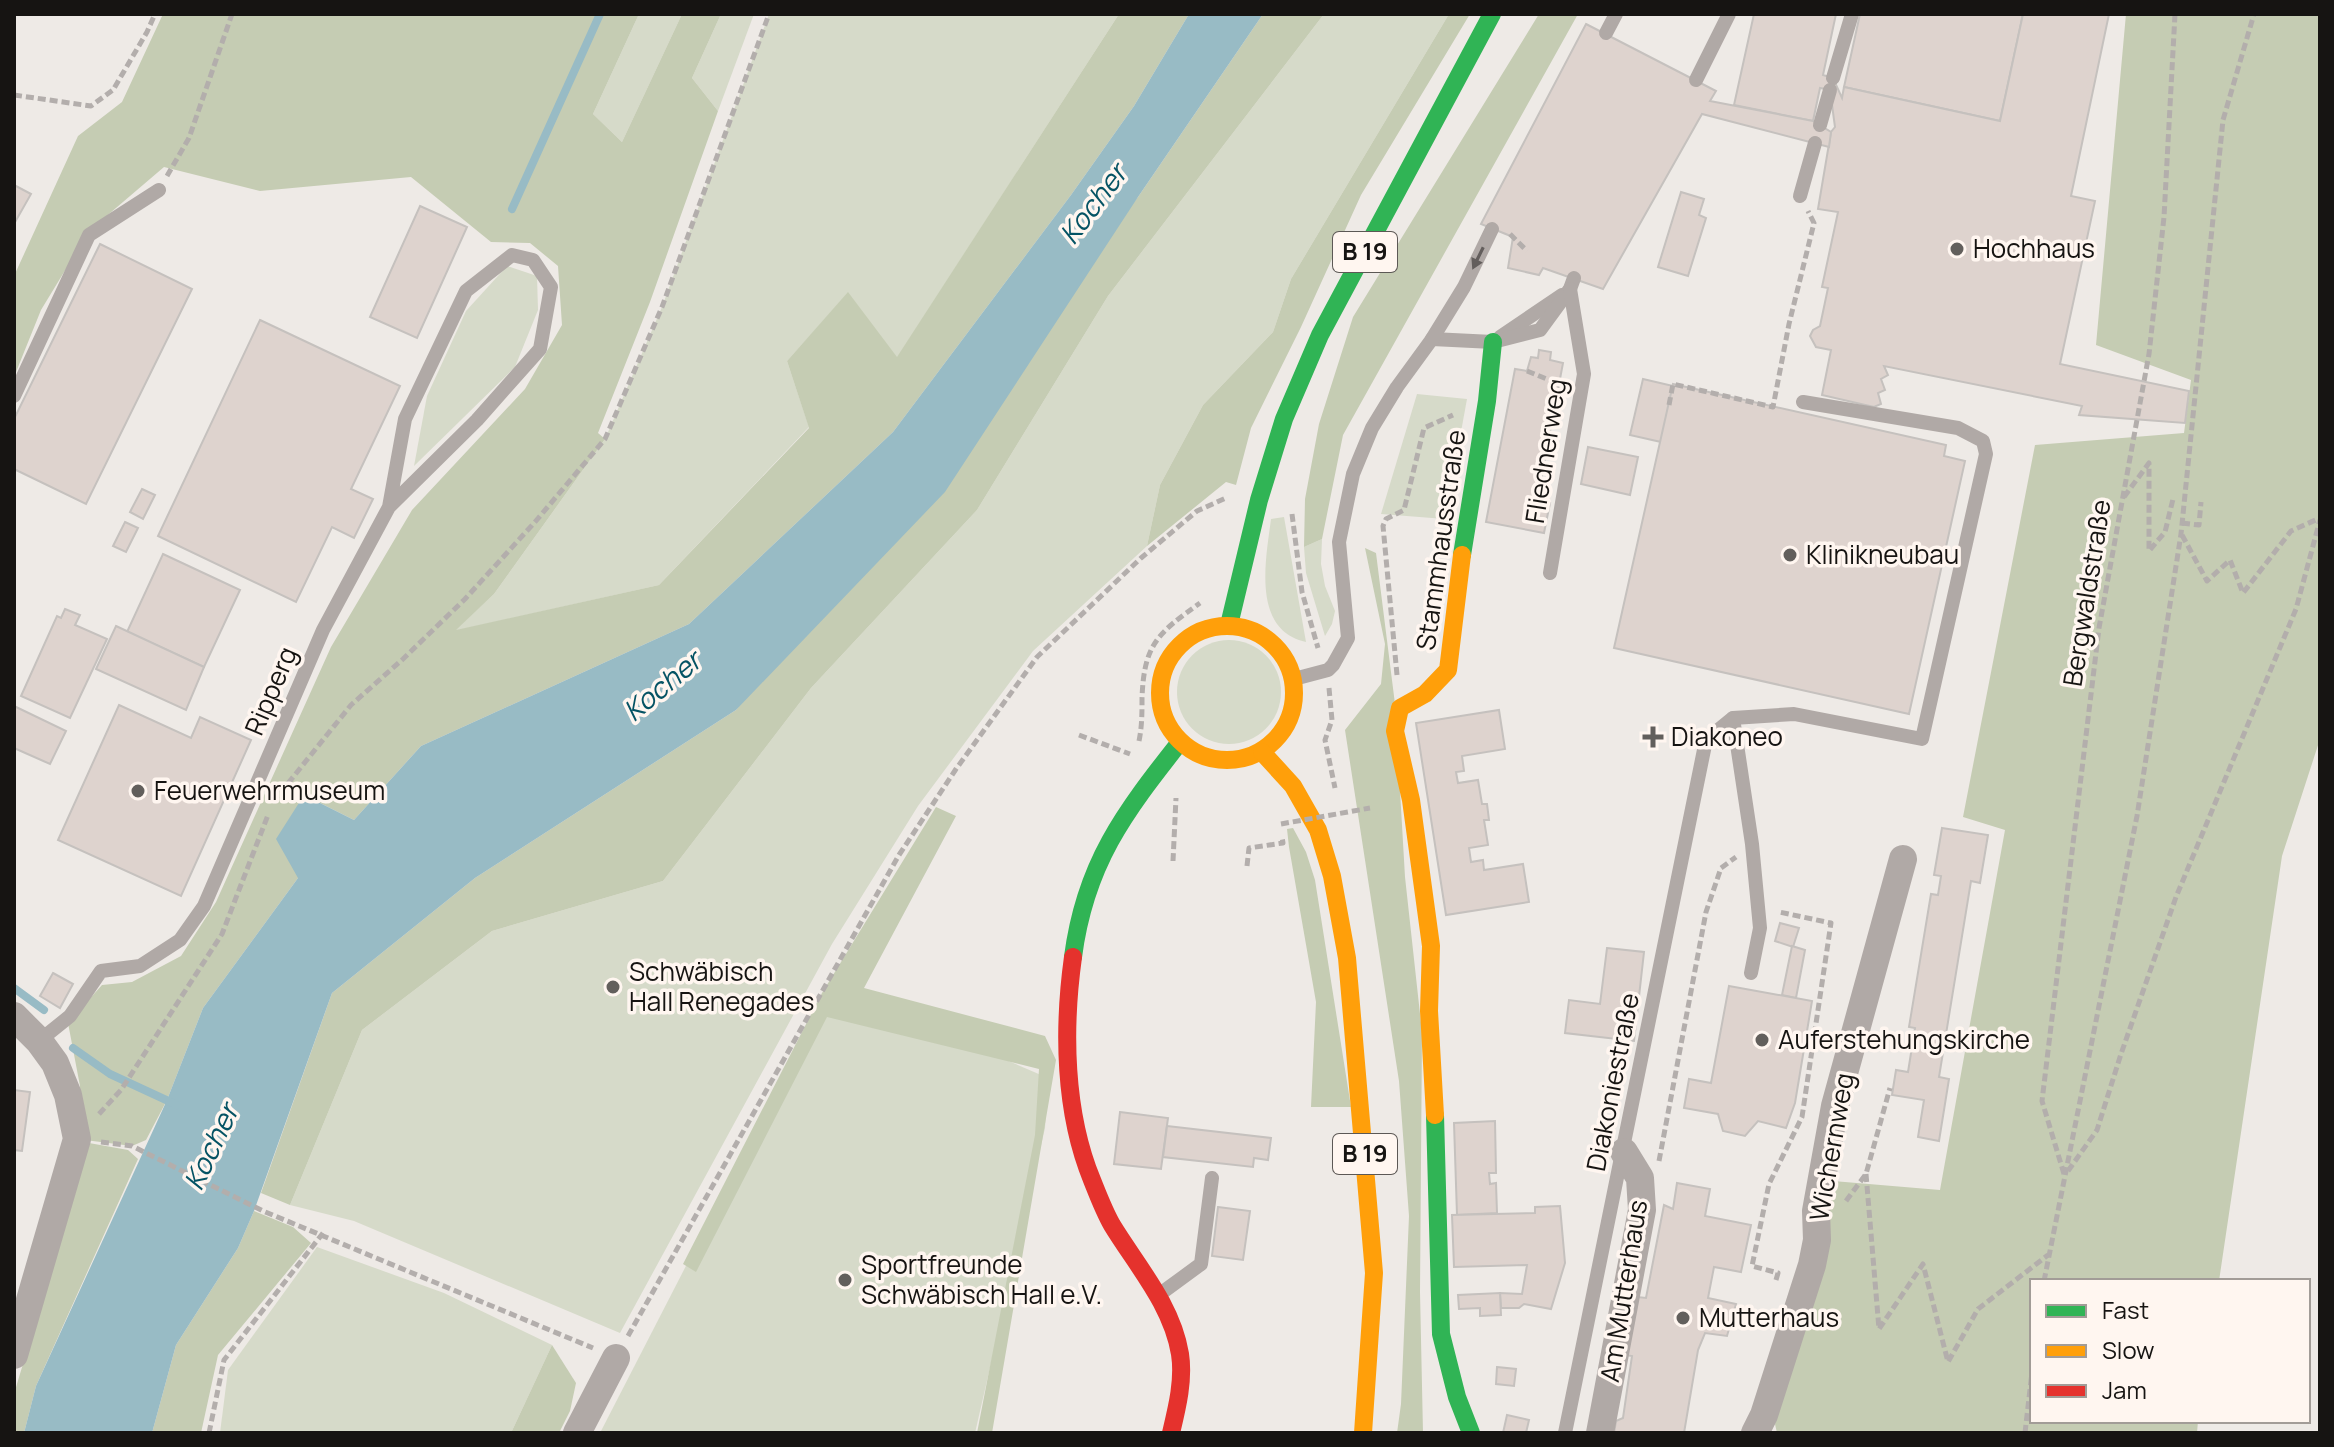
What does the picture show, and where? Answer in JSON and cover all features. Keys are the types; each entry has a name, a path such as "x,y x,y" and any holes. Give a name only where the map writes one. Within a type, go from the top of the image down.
{"street":[{"name":"B 19","path":"1229,625 1259,500 1284,419 1320,335 1492,14"},
{"name":"Stammhausstraße","path":"1400,708 1425,694 1448,670 1465,526 1487,401 1493,342"},
{"path":"1229,625 1257,632 1275,644 1285,657 1294,679 1294,705 1284,731 1262,752 1237,760 1213,760 1200,756 1180,742 1166,723 1160,700 1162,676 1172,654 1197,632 1229,625"},
{"path":"1400,708 1395,731 1411,800 1431,946 1429,1011 1441,1334 1457,1397 1471,1433"},
{"path":"1171,1433 1177,1403 1180,1355 1148,1278 1107,1216 1083,1156 1072,1107 1068,1000 1080,913 1103,851 1134,801 1180,742"},
{"name":"B 19","path":"1262,752 1293,786 1318,830 1332,876 1347,958 1374,1273 1363,1433"},
{"name":"Wichernweg","path":"1755,1433 1764,1415 1812,1265 1817,1240 1816,1211 1835,1106 1903,859"},
{"path":"14,1016 39,1041 55,1063 68,1095 77,1139 14,1355"},
{"name":"Am Mutterhaus","path":"1600,1433 1642,1210 1640,1178 1624,1152"},
{"path":"577,1433 616,1358"}],"lane":[{"path":"1606,33 1616,14"},
{"path":"1696,80 1729,14"},
{"path":"1820,125 1852,14"},
{"path":"1800,196 1815,143"},
{"path":"14,396 89,235 159,190"},
{"path":"1294,679 1328,670 1348,638 1339,542 1353,474 1372,428 1464,287 1492,229"},
{"name":"Ripperg","path":"39,1041 70,1016 101,971 140,966 180,940 204,906 323,630 389,507 477,420 540,349 551,287 533,260 512,255 466,291 405,419 389,507"},
{"name":"Fliednerweg","path":"1493,342 1540,330 1572,284 1584,374 1550,573"},
{"path":"1432,339 1493,342"},
{"path":"1751,973 1760,928 1752,844 1733,718 1794,714 1922,739 1986,454 1983,441 1958,428 1803,402"},
{"name":"Diakoniestraße","path":"1565,1433 1706,740 1733,718"},
{"path":"1157,1297 1201,1264 1212,1178"}],"path":[{"path":"14,95 91,106 113,90 155,14"},
{"path":"159,190 189,138 232,14"},
{"path":"121,1090 222,934 274,800 351,705 481,582 605,439 662,307 769,14"},
{"name":"Bergwaldstraße","path":"2065,1175 2042,1101 2099,628 2149,354 2164,217 2175,14"},
{"path":"2044,1279 2137,816 2181,534 2223,120 2254,14"},
{"path":"1669,405 1673,384 1773,407 1789,324 1814,223 1800,196"},
{"path":"1527,371 1559,384"},
{"path":"1400,708 1383,526 1386,519 1404,510 1424,428 1487,401"},
{"path":"2121,501 2149,463 2149,551 2165,532 2173,499"},
{"path":"1223,513 1225,498"},
{"path":"132,1146 263,1211 323,1233 616,1358 899,855 956,769 1037,657 1141,558 1197,511 1225,498 1259,500"},
{"path":"2182,523 2199,525 2201,502"},
{"path":"1291,506 1302,592 1314,639 1328,670"},
{"path":"2181,534 2207,581 2230,560 2243,593 2291,531 2320,519"},
{"path":"2065,1175 2097,1130 2176,897 2296,609 2320,519"},
{"path":"1127,762 1138,744 1143,724 1143,686 1149,652 1157,636 1203,601"},
{"path":"1281,824 1370,808"},
{"path":"1247,866 1249,848 1283,843"},
{"path":"1640,1178 1660,1160 1706,912 1721,868 1752,844"},
{"path":"1752,1266 1769,1184 1802,1117 1831,923 1758,908"},
{"path":"1890,1088 1866,1174 1879,1329 1923,1264 1948,1362 1978,1309 2048,1254"},
{"path":"1817,1240 1866,1174"},
{"path":"209,1433 224,1360 323,1233"},
{"path":"2025,1433 2030,1389"}],"green space":[{"path":"163,14 639,14 593,114 622,142 682,14 721,14 692,78 718,111 650,302 598,433 605,439 494,594 456,630 659,585 809,428 787,361 848,292 897,357 1119,14 1189,14 1134,106 1071,195 893,432 689,624 421,746 354,820 304,795 298,878 203,1008 167,1100 146,1140 132,1146 77,1139 80,1086 68,1023 102,985 132,982 181,956 216,902 331,647 412,510 525,389 562,325 558,266 530,243 491,242 411,177 260,191 164,167 89,231 41,310 14,377 14,276 78,136 122,102"},
{"path":"639,14 682,14 622,142 593,114"},
{"path":"721,14 754,14 718,111 692,78"},
{"path":"769,14 1119,14 897,358 848,293 787,361 809,427 659,585 454,631 494,594 605,439 662,307"},
{"path":"1263,14 1324,14 1108,296 977,510 811,688 663,881 492,931 362,1030 290,1205 261,1193 332,993 475,878 736,710 1138,197"},
{"name":"Schwäbisch Hall Renegades","path":"1324,14 1449,14 1291,279 1273,332 1203,405 1160,485 1147,546 1033,651 918,806 832,944 620,1333 354,1221 290,1205 362,1030 492,931 663,881 811,688 977,510 1108,296"},
{"path":"1449,14 1470,14 1361,195 1251,428 1236,485 1226,482 1147,546 1160,485 1203,405 1273,332 1291,279"},
{"path":"1539,14 1578,14 1343,435 1322,539 1304,547 1305,499 1319,424 1353,317"},
{"path":"2126,14 2320,14 2320,739 2282,856 2219,1279 2030,1279 2030,1423 2198,1423 2197,1433 1777,1433 1775,1424 1833,1181 1940,1190 2005,830 1963,817 2035,445 2184,433 2191,380 2096,345"},
{"path":"507,266 537,276 538,310 515,367 414,466 427,396 466,311"},
{"path":"1417,394 1467,399 1445,519 1381,514"},
{"path":"1284,517 1306,642 1288,635 1277,623 1269,608 1266,591 1271,519"},
{"path":"1322,539 1321,564 1325,586 1335,611 1325,636 1306,573 1304,547"},
{"path":"1365,548 1376,553 1395,704 1405,877 1422,1032 1420,1292 1423,1433 1397,1433 1409,1216 1399,1081 1345,730 1381,684 1385,644"},
{"path":"1229,640 1249,644 1266,655 1277,672 1281,692 1277,712 1266,729 1249,740 1229,744 1209,740 1192,729 1181,712 1177,692 1181,672 1192,655 1209,644"},
{"path":"936,807 956,816 864,988 1045,1036 1056,1060 992,1433 977,1433 1035,1135 1039,1069 827,1017 696,1272 683,1264 822,993"},
{"path":"1293,828 1306,852 1315,880 1351,1107 1311,1107 1316,1002 1289,847 1287,829"},
{"name":"Sportfreunde Schwäbisch Hall e.V.","path":"831,984 1048,1078 1045,1128 975,1433 600,1433"},
{"path":"89,1143 128,1150 138,1159 36,1386 24,1433 14,1433 14,1394"},
{"path":"254,1211 293,1227 311,1243 218,1355 201,1433 152,1433 176,1345 238,1248"},
{"path":"317,1247 444,1293 552,1345 511,1433 220,1433 228,1370"},
{"path":"552,1345 576,1383 570,1411 559,1433 511,1433"}],"water":[{"name":"Kocher","path":"1189,14 1263,14 1138,197 945,492 736,710 475,878 332,993 238,1248 176,1345 152,1433 24,1433 36,1386 167,1100 203,1008 298,878 276,839 304,795 354,820 421,746 689,624 893,432 1071,195 1134,106"}],"building":[{"path":"1754,14 1836,14 1823,75 1833,78 1830,90 1820,88 1813,121 1734,105"},
{"path":"1860,14 2023,14 2000,121 1844,87"},
{"name":"Hochhaus","path":"2023,14 2109,14 2071,196 2095,201 2060,364 2189,391 2185,423 2079,415 2082,406 1884,366 1888,375 1881,379 1885,390 1878,393 1881,404 1874,407 1822,395 1831,350 1816,347 1810,336 1820,326 1828,288 1822,287 1838,212 1818,209 1831,132 1835,127 1830,90 1833,78 1842,98 1844,87 2000,121"},
{"path":"1586,24 1716,91 1710,101 1813,121 1831,132 1829,147 1702,114 1603,289 1543,268 1539,275 1508,268 1513,237 1481,224"},
{"path":"14,185 31,194 14,224"},
{"path":"1681,192 1704,199 1699,215 1706,218 1688,276 1658,267"},
{"path":"420,206 467,227 417,338 370,317"},
{"path":"100,244 192,289 86,504 14,469 14,419"},
{"path":"260,320 400,386 351,489 373,499 354,538 332,527 296,602 158,536"},
{"path":"1539,350 1551,352 1550,360 1563,363 1537,501 1550,503 1544,533 1486,522 1515,369 1527,371 1531,357 1538,358"},
{"path":"1643,379 1673,386 1661,442 1630,435"},
{"name":"Klinikneubau","path":"1673,384 1946,445 1944,456 1965,461 1909,714 1614,648"},
{"path":"1588,447 1638,457 1630,495 1581,484"},
{"path":"142,489 155,495 143,519 130,512"},
{"path":"125,522 138,528 126,552 113,546"},
{"path":"163,554 240,590 204,667 127,632"},
{"path":"65,609 80,615 75,625 107,639 70,718 21,696 57,616 61,618"},
{"path":"116,626 204,667 186,710 96,669"},
{"path":"119,705 191,738 200,717 251,740 181,896 58,840"},
{"path":"14,706 66,731 50,764 14,748"},
{"path":"1499,710 1505,749 1462,756 1464,771 1456,772 1458,783 1478,780 1482,804 1487,804 1489,820 1484,820 1488,845 1469,848 1471,862 1483,860 1484,870 1523,864 1529,902 1446,915 1416,723"},
{"path":"1942,828 1988,835 1980,883 1971,881 1939,1077 1949,1079 1939,1141 1918,1137 1924,1100 1892,1095 1896,1070 1908,1072 1915,1028 1909,1027 1931,894 1938,895 1941,876 1934,875"},
{"path":"1780,923 1799,928 1793,947 1775,941"},
{"path":"1792,946 1805,950 1796,998 1782,995"},
{"path":"1607,948 1644,952 1634,1041 1565,1033 1569,1000 1600,1004"},
{"path":"53,973 73,984 60,1008 40,996"},
{"name":"Auferstehungskirche","path":"1729,986 1812,1001 1795,1103 1786,1128 1758,1121 1745,1136 1723,1131 1718,1114 1684,1108 1689,1079 1711,1083"},
{"path":"14,1090 30,1092 22,1151 14,1150"},
{"path":"1120,1112 1168,1118 1161,1169 1114,1164"},
{"path":"1495,1121 1496,1173 1489,1173 1490,1184 1496,1183 1497,1213 1457,1215 1454,1123"},
{"path":"1167,1126 1271,1138 1268,1160 1254,1158 1253,1167 1163,1157"},
{"name":"Mutterhaus","path":"1677,1183 1710,1189 1705,1216 1751,1225 1741,1272 1714,1267 1708,1298 1736,1304 1727,1336 1705,1333 1698,1350 1684,1433 1614,1433 1616,1421 1623,1418 1632,1356 1625,1355 1638,1297 1646,1298 1664,1205 1673,1209"},
{"path":"1560,1206 1565,1263 1551,1309 1524,1304 1519,1308 1501,1308 1500,1293 1522,1294 1527,1265 1454,1267 1452,1215 1535,1213 1535,1207"},
{"path":"1218,1207 1250,1211 1243,1260 1212,1256"},
{"path":"1500,1293 1501,1315 1480,1316 1480,1308 1459,1309 1458,1295"},
{"path":"1497,1367 1516,1369 1514,1386 1496,1384"},
{"path":"1507,1415 1529,1420 1526,1433 1503,1433"}],"waterway":[{"path":"512,209 600,14"},
{"path":"14,988 44,1010"},
{"path":"73,1048 110,1074 177,1105"}],"traffic: fast":[{"path":"1229,625 1259,500 1284,419 1320,335 1492,14"},
{"path":"1462,555 1487,401 1493,342"},
{"path":"1073,957 1079,924 1097,867 1141,792 1180,742"},
{"path":"1435,1115 1441,1334 1457,1397 1471,1433"}],"traffic: slow":[{"path":"1435,1115 1429,1011 1431,946 1411,800 1395,731 1400,708 1425,694 1448,670 1462,555"},
{"path":"1227,626 1253,631 1275,645 1289,667 1294,693 1289,719 1275,741 1253,755 1227,760 1201,755 1179,741 1165,719 1160,693 1165,667 1179,645 1201,631 1227,626"},
{"path":"1262,752 1293,786 1318,830 1332,876 1347,958 1374,1273 1363,1433"}],"traffic: jam":[{"path":"1073,957 1067,1041 1076,1127 1106,1214 1162,1302 1176,1336 1181,1374 1171,1433"}],"place":[{"name":"Hochhaus","path":"1957,249"},
{"name":"Klinikneubau","path":"1790,555"},
{"name":"Diakoneo","path":"1653,737"},
{"name":"Feuerwehrmuseum","path":"138,791"},
{"name":"Schwäbisch Hall Renegades","path":"613,987"},
{"name":"Auferstehungskirche","path":"1762,1040"},
{"name":"Sportfreunde Schwäbisch Hall e.V.","path":"845,1280"},
{"name":"Mutterhaus","path":"1683,1318"}]}
